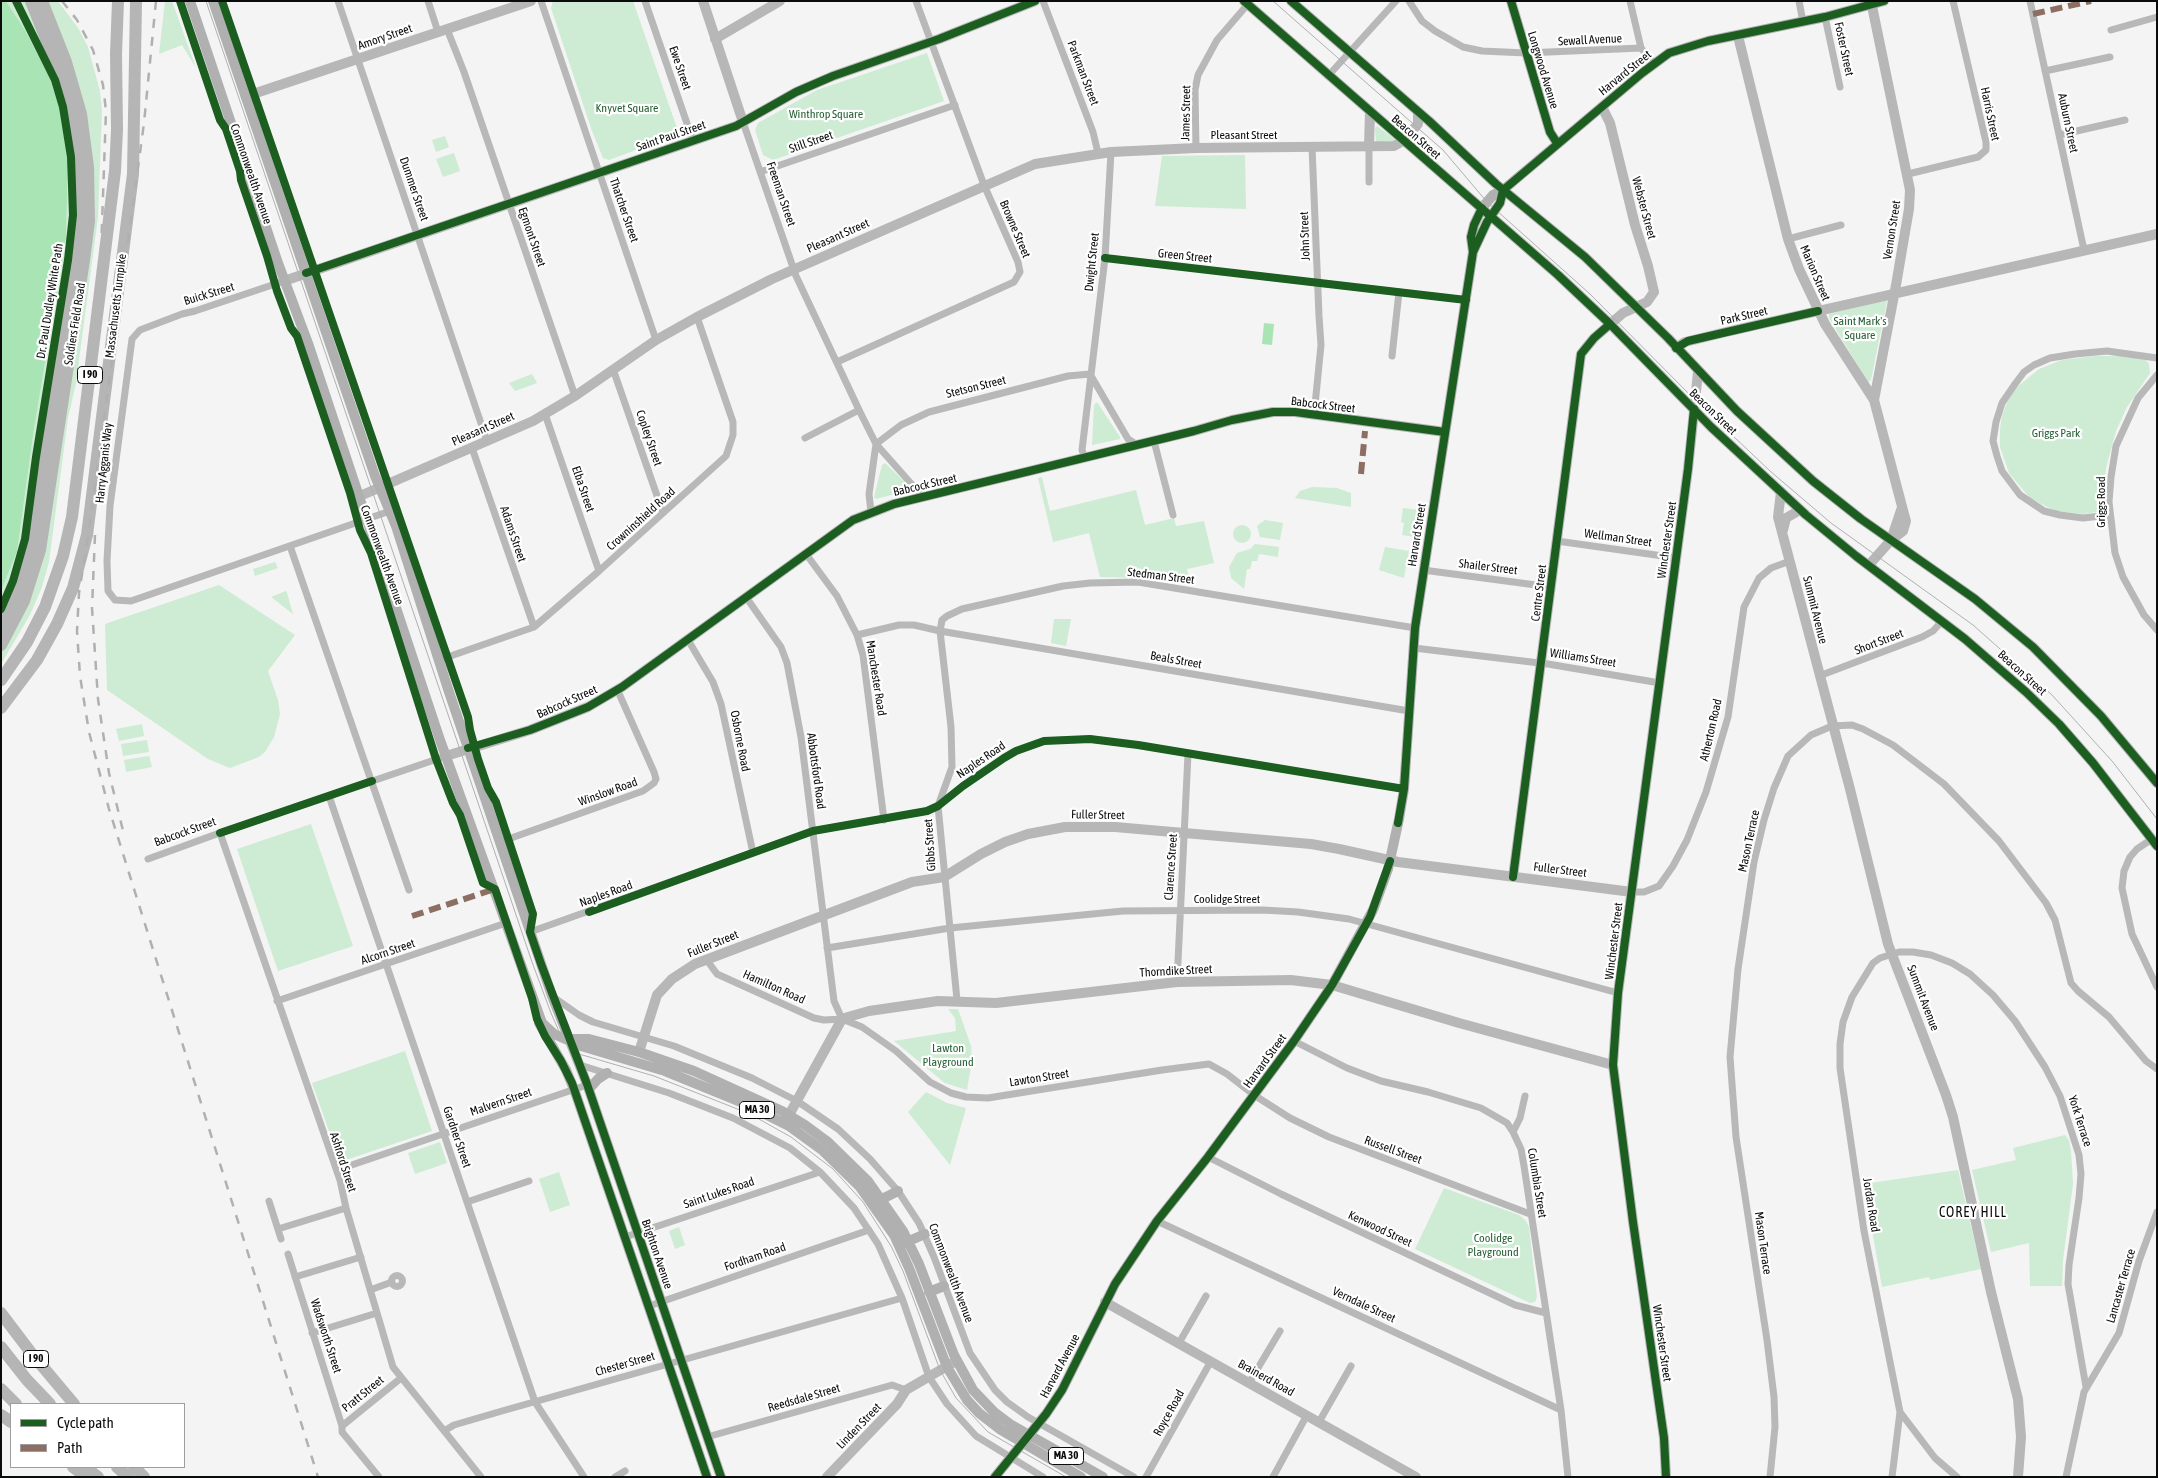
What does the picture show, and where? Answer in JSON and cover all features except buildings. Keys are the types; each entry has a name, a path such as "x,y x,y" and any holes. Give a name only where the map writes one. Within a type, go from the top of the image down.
{"highway":[{"name":"Soldiers Field Road","path":"1,626 20,584 32,545 79,220 79,167 69,103 61,77 31,1"},
{"name":"Soldiers Field Road","path":"1,645 24,601 40,550 84,260 88,220 88,167 82,120 70,74 42,1"},
{"name":"Massachusetts Turnpike","path":"1,680 27,642 50,595 63,556 72,517 113,196 117,143 116,54 118,1"},
{"name":"Massachusetts Turnpike","path":"1,708 44,649 63,612 77,575 86,535 133,174 136,1"},
{"path":"1,718 14,692"},
{"name":"I 90","path":"1,1313 73,1403"},
{"path":"1,1347 27,1380 49,1403"},
{"path":"1,1389 15,1403"},
{"path":"74,1468 86,1477"},
{"path":"86,1468 98,1477"},
{"path":"118,1468 128,1477"},
{"path":"135,1468 144,1477"}],"main road":[{"name":"Commonwealth Avenue","path":"190,1 284,281 309,346 368,519 446,756 474,830 539,1017 546,1027 557,1036 588,1048 691,1080 749,1106 800,1133 832,1158 860,1187 904,1244 946,1367 961,1392 979,1413 1026,1439 1103,1477"},
{"name":"Commonwealth Avenue","path":"213,1 380,488 390,511 530,932 569,1040"},
{"name":"Beacon Street","path":"1291,1 1418,112 1503,190 1580,253 1636,306 1754,428 1813,481 1891,540 1975,599 2050,663 2102,716 2157,782"},
{"name":"Harvard Street","path":"1473,252 1471,241 1474,225 1482,208 1493,195 1503,190 1654,63 1677,50 1708,41 1825,17 1872,6 1884,1"},
{"name":"Beacon Street","path":"1246,3 1403,141 1545,262 1800,510 1990,660 2059,724 2106,778 2154,843"},
{"name":"Harvard Street","path":"1132,1258 1157,1221 1208,1157 1294,1041 1332,985 1367,924 1390,861 1404,789 1415,628 1473,252 1491,216 1500,203 1503,190"},
{"name":"Brighton Avenue","path":"532,998 542,1031 573,1084 707,1477"},
{"name":"Commonwealth Avenue","path":"569,1040 589,1039 639,1052 719,1081 789,1115 839,1151 882,1199 929,1292 964,1377 994,1412 1026,1439 1081,1477"},
{"name":"Brighton Avenue","path":"569,1040 588,1087 721,1477"},
{"path":"569,1040 573,1084"},
{"path":"588,1087 607,1073"},
{"path":"882,1199 898,1191"},
{"path":"904,1244 924,1234"},
{"name":"Harvard Avenue","path":"995,1477 1039,1423 1062,1390 1105,1302 1132,1258"},
{"path":"929,1292 944,1286"}],"street":[{"name":"Dummer Street","path":"338,1 487,441"},
{"name":"Egmont Street","path":"428,1 464,72 575,396"},
{"name":"Amory Street","path":"247,96 530,1"},
{"name":"Thatcher Street","path":"541,1 656,340"},
{"name":"Ewe Street","path":"645,1 693,141"},
{"name":"Freeman Street","path":"703,1 742,122 794,270 876,444 923,498"},
{"path":"715,39 780,1"},
{"name":"Browne Street","path":"837,362 1014,282 1020,272 1018,262 984,185 916,1"},
{"name":"Saint Paul Street","path":"284,281 693,141 742,122 796,92 833,76 932,42 1035,1"},
{"name":"Parkman Street","path":"1043,1 1093,132 1098,153"},
{"path":"1328,76 1396,1"},
{"name":"Sewall Avenue","path":"1409,1 1428,27 1463,47 1490,52 1526,53 1641,48"},
{"name":"Longwood Avenue","path":"1511,1 1550,132 1557,143"},
{"path":"1630,1 1641,48 1654,63"},
{"path":"1799,1 1803,22"},
{"name":"Harris Street","path":"1908,174 1978,158 1986,150 1986,142 1953,1"},
{"name":"Auburn Street","path":"2030,1 2084,250"},
{"name":"James Street","path":"1196,148 1195,90 1198,74 1217,40 1246,3"},
{"name":"Vernon Street","path":"1872,6 1910,190 1909,209 1895,293 1874,400"},
{"path":"2111,30 2157,16"},
{"name":"Foster Street","path":"1825,17 1840,86"},
{"name":"Marion Street","path":"1738,36 1788,239 1818,310 1841,352 1874,400 1902,506 1905,527 1869,565"},
{"path":"2045,71 2110,56"},
{"name":"Still Street","path":"760,172 954,105"},
{"name":"Webster Street","path":"1602,107 1610,123 1635,225 1654,292 1648,301 1636,306"},
{"path":"1369,182 1370,112"},
{"path":"1403,141 1418,124 1418,112"},
{"path":"2059,135 2125,120"},
{"name":"Pleasant Street","path":"360,496 472,448 544,414 575,396 656,340 697,317 794,270 1035,164 1111,152 1196,148 1394,146 1403,141"},
{"name":"John Street","path":"1312,147 1321,353 1314,415"},
{"name":"Dwight Street","path":"1085,458 1082,450 1105,258 1111,152"},
{"path":"1788,239 1842,225"},
{"name":"Park Street","path":"1676,348 1688,341 1818,310 2157,234"},
{"name":"Green Street","path":"1105,258 1466,300"},
{"name":"Buick Street","path":"140,330 182,314 284,281"},
{"path":"1392,356 1399,292"},
{"name":"Centre Street","path":"1512,877 1581,354 1594,338 1610,324 1624,312 1636,306"},
{"name":"Crowninshield Road","path":"439,660 534,627 599,572 726,456 733,435 733,422 697,317"},
{"name":"Harry Agganis Way","path":"140,330 132,339 130,346 110,506 108,590 115,600 131,601 290,546"},
{"path":"2110,515 2083,518 2060,515 2044,511 2020,494 2002,471 1993,441 1996,422 2002,403 2024,372 2050,358 2107,351 2157,358"},
{"name":"Copley Street","path":"613,369 663,513"},
{"name":"Winchester Street","path":"1666,1477 1661,1418 1632,1222 1613,1065 1618,993 1693,427 1698,372"},
{"path":"1090,374 1128,439 1137,445"},
{"name":"Stetson Street","path":"876,444 901,425 929,412 956,403 1068,376 1090,374"},
{"name":"Griggs Road","path":"2157,375 2138,398 2116,446 2111,477 2110,515 2115,553 2123,577 2144,615 2157,630"},
{"path":"805,438 859,410"},
{"name":"Babcock Street","path":"148,859 468,748 569,716 617,690 853,520 894,504 1154,441 1232,420 1273,412 1314,415 1445,432"},
{"name":"Elba Street","path":"544,414 599,572"},
{"path":"1154,441 1173,515"},
{"path":"871,512 869,494 876,444"},
{"name":"Adams Street","path":"472,448 534,627"},
{"name":"Summit Avenue","path":"1781,492 1778,513 1892,954 1953,1117 1991,1292 2018,1399 2021,1436 2018,1477"},
{"path":"1783,532 1786,518 1800,510"},
{"path":"390,511 290,546 409,890"},
{"name":"Wellman Street","path":"1557,540 1676,558"},
{"name":"Manchester Road","path":"806,554 837,596 858,634 863,655 884,820"},
{"name":"Atherton Road","path":"1632,892 1644,892 1659,886 1673,866 1687,840 1706,792 1728,717 1744,607 1759,578 1771,568 1790,561"},
{"name":"Shailer Street","path":"1423,570 1551,587"},
{"name":"Stedman Street","path":"940,631 942,620 962,609 1063,586 1090,583 1138,582 1415,628"},
{"name":"Abbottsford Road","path":"746,597 781,646 787,663 801,737 834,1001 842,1019"},
{"name":"Short Street","path":"1819,676 1922,637 1933,631 1942,621"},
{"path":"858,634 899,624 914,625 940,631"},
{"name":"Beals Street","path":"940,631 1409,711"},
{"name":"Gibbs Street","path":"940,631 952,747 950,773 938,806 957,1000"},
{"name":"Osborne Road","path":"688,640 713,682 721,704 753,853"},
{"name":"Williams Street","path":"1414,648 1541,663 1660,683"},
{"name":"Winslow Road","path":"500,842 643,791 654,783 656,778 654,772 617,690"},
{"name":"Mason Terrace","path":"1770,1477 1775,1428 1774,1398 1736,1137 1730,1057 1733,1013 1754,862 1774,788 1788,756 1811,735 1832,726 1852,725 1893,745 1944,784 1999,841 2046,903 2055,920 2072,983 2078,991 2109,1017 2146,1061 2157,1069"},
{"name":"Naples Road","path":"530,932 813,831 918,814 938,806 963,786 1016,751 1044,741 1090,739 1404,789"},
{"name":"Clarence Street","path":"1177,982 1188,754"},
{"name":"Gardner Street","path":"329,796 535,1402 584,1477"},
{"name":"Fuller Street","path":"639,1052 654,1002 661,990 677,975 706,959 912,882 944,877 981,854 1005,842 1046,830 1082,826 1184,832 1311,844 1339,848 1390,861 1632,892"},
{"name":"Ashford Street","path":"220,833 337,1170 346,1208 393,1367 482,1477"},
{"path":"2154,843 2137,849 2130,857 2124,871 2122,888 2132,934 2157,987"},
{"name":"Coolidge Street","path":"827,948 950,928 1123,911 1298,912 1349,919 1618,993"},
{"name":"Alcorn Street","path":"277,1001 506,923"},
{"name":"York Terrace","path":"1892,954 1914,952 1931,955 1952,963 1970,974 1993,995 2016,1021 2045,1067 2060,1096 2073,1132 2079,1155 2081,1174 2068,1284 2086,1387"},
{"name":"Jordan Road","path":"1892,954 1872,963 1852,998 1843,1022 1840,1044 1840,1068 1864,1231 1900,1412 1892,1477"},
{"name":"Hamilton Road","path":"706,959 717,974 814,1018 824,1020 842,1019"},
{"name":"Thorndike Street","path":"842,1019 869,1011 938,1001 957,1000 996,1003 1177,982 1291,980 1332,985 1459,1023 1613,1065"},
{"name":"Commonwealth Avenue","path":"552,996 579,1015 593,1022 644,1036 725,1066 797,1101 827,1120 850,1139 898,1191 924,1234 970,1353 985,1377 1007,1402 1039,1423 1134,1477"},
{"path":"789,1115 842,1019"},
{"name":"Lawton Street","path":"842,1019 862,1027 883,1042 930,1082 966,1097 988,1098 1209,1064 1227,1074 1254,1095"},
{"name":"Columbia Street","path":"1294,1041 1346,1068 1381,1081 1428,1092 1481,1108 1507,1123 1513,1132 1521,1149 1561,1410 1568,1477"},
{"path":"580,1065 669,1093 733,1118 790,1148 820,1172 847,1199 869,1230 888,1264 902,1298 929,1377 962,1423 976,1436 1043,1477"},
{"name":"Malvern Street","path":"337,1170 444,1133 573,1084 588,1087"},
{"name":"Russell Street","path":"1254,1095 1290,1118 1329,1137 1530,1214"},
{"path":"1513,1132 1520,1118 1526,1096"},
{"name":"Kenwood Street","path":"1208,1157 1280,1194 1516,1305 1546,1313"},
{"name":"Saint Lukes Road","path":"625,1237 820,1172"},
{"path":"467,1202 529,1181"},
{"path":"269,1201 281,1239"},
{"path":"278,1229 346,1208"},
{"name":"Lancaster Terrace","path":"2066,1477 2086,1387 2119,1333 2139,1261 2157,1212"},
{"name":"Verndale Street","path":"1157,1221 1561,1410"},
{"name":"Fordham Road","path":"649,1306 869,1230"},
{"name":"Wadsworth Street","path":"288,1254 342,1426"},
{"path":"295,1276 360,1257"},
{"path":"370,1290 392,1282"},
{"path":"1179,1343 1206,1296"},
{"name":"Chester Street","path":"444,1431 454,1425 902,1298"},
{"name":"Brainerd Road","path":"1105,1302 1307,1415 1404,1474 1416,1477"},
{"path":"312,1332 377,1313"},
{"path":"1249,1383 1280,1331"},
{"path":"906,1390 970,1353"},
{"name":"Royce Road","path":"1146,1477 1211,1361"},
{"path":"1319,1422 1351,1366"},
{"name":"Pratt Street","path":"379,1477 342,1432 342,1426 400,1378"},
{"name":"Reedsdale Street","path":"707,1437 892,1385 906,1390"},
{"name":"Linden Street","path":"828,1477 897,1404 906,1390"},
{"path":"1900,1412 1935,1458 1956,1477"},
{"path":"1273,1477 1307,1415"},
{"path":"615,1477 625,1471"}],"green space":[{"path":"6,1 58,1 78,28 88,47 100,91 102,110 98,217 76,383 68,418 49,562 42,587 30,615 1,664 1,591 17,552 34,429 66,238 68,164 60,109 50,78 25,30"},
{"path":"165,1 172,1 196,68 182,45 159,54"},
{"name":"Knyvet Square","path":"553,1 633,1 679,134 609,160 603,158 592,131 551,8"},
{"name":"Winthrop Square","path":"927,53 944,101 773,160 763,155 755,130 758,123 817,90"},
{"path":"1377,126 1394,141 1376,142 1375,128"},
{"path":"445,136 449,147 436,152 432,140"},
{"path":"454,153 460,171 443,177 436,159"},
{"path":"1245,155 1246,209 1155,206 1162,156"},
{"name":"Saint Mark's Square","path":"1887,301 1871,380 1868,382 1829,318 1829,314"},
{"name":"Griggs Park","path":"2094,356 2127,356 2145,359 2149,364 2150,373 2127,407 2116,431 2106,468 2102,508 2097,512 2083,514 2055,511 2030,498 2009,473 2000,447 2002,416 2007,402 2017,387 2039,369 2062,360"},
{"path":"532,374 537,383 515,391 509,383"},
{"path":"1097,402 1120,439 1092,445 1094,405"},
{"path":"885,463 910,487 910,490 876,499 874,497 882,465"},
{"path":"1042,477 1050,511 1136,490 1145,525 1174,518 1176,526 1204,521 1214,563 1187,569 1191,585 1148,578 1100,577 1089,533 1053,542 1038,478"},
{"path":"1312,487 1337,488 1351,493 1351,507 1295,498 1300,491"},
{"path":"1403,508 1420,510 1416,537 1402,535 1404,523 1401,522"},
{"path":"1265,520 1283,523 1280,540 1260,537 1257,526"},
{"path":"1238,525 1246,525 1251,530 1249,541 1238,543 1233,538 1233,530"},
{"path":"1255,544 1279,547 1278,557 1259,554 1257,561 1252,561 1250,569 1247,569 1244,589 1231,578 1229,567 1237,553 1250,549"},
{"path":"1385,547 1409,551 1404,578 1379,570"},
{"path":"275,562 278,568 255,576 253,569"},
{"path":"219,585 295,635 268,671 278,700 280,714 274,737 265,752 259,757 230,768 208,759 107,690 105,624"},
{"path":"286,591 287,593 293,614 271,597"},
{"path":"1054,619 1071,619 1066,646 1051,643"},
{"path":"142,724 144,736 119,741 116,729"},
{"path":"147,740 149,752 123,756 121,744"},
{"path":"149,756 152,767 126,772 124,760"},
{"path":"311,824 353,946 278,971 237,849"},
{"name":"Lawton Playground","path":"948,1009 958,1009 971,1046 972,1060 967,1090 945,1083 894,1041 956,1031 955,1018"},
{"path":"405,1051 432,1131 340,1162 312,1083"},
{"name":"Lawton Playground","path":"926,1092 947,1103 966,1108 950,1165 908,1112"},
{"path":"2065,1135 2069,1140 2071,1151 2073,1184 2063,1260 2062,1286 2030,1286 2029,1243 1991,1252 1972,1170 2016,1160 2013,1148"},
{"path":"440,1142 447,1163 415,1174 408,1153"},
{"path":"1958,1170 1981,1269 1930,1280 1929,1277 1882,1287 1864,1184"},
{"path":"559,1172 570,1205 550,1212 539,1179"},
{"name":"Coolidge Playground","path":"1444,1188 1519,1215 1526,1221 1529,1227 1537,1297 1535,1302 1530,1303 1415,1249"},
{"path":"679,1227 685,1245 675,1249 669,1231"}],"shaded area":[{"path":"1,1 6,1 25,30 50,78 60,109 68,164 66,238 34,429 17,552 1,591"},
{"path":"1264,323 1274,324 1272,345 1262,344"}],"tram line":[{"path":"206,1 532,962 562,1038 569,1047 579,1054 654,1076 750,1114 791,1137 833,1169 863,1202 891,1246 903,1271 940,1370 956,1398 988,1432 1066,1477"},
{"path":"1273,1 1443,150 1487,202 1590,294 1694,399 1770,471 1831,523 1973,625 2052,695 2112,761 2157,819"}],"railway":[{"path":"62,1 77,20 93,50 103,85 106,111 98,338 76,506"},
{"path":"156,1 144,123 79,593 77,631 80,676 89,732 109,809 318,1477"},
{"path":"95,535 92,608 98,699 109,773 124,835"}],"marked path":[{"path":"2033,14 2091,1"},
{"path":"1361,474 1365,431"},
{"path":"412,916 495,889"}],"cycle path":[{"name":"Dr. Paul Dudley White Path","path":"1,609 13,581 25,539 36,457 68,260 73,215 71,157 63,107 55,80 16,1"},
{"path":"180,1 220,120 226,129 277,291 291,328 297,336 350,493 360,530 371,553 436,759 453,803 460,815 483,883 495,889 532,998 537,1019 572,1083 707,1477"},
{"path":"222,1 468,717 478,759 488,788 496,802 533,914 530,932 587,1084 721,1477"},
{"path":"306,273 736,126 796,92 833,76 939,39 1035,1"},
{"path":"1244,1 1558,275 1610,324 1711,427 1806,515 1856,556 1965,639 2026,692 2059,724 2093,763 2157,846"},
{"path":"1291,1 1429,121 1496,184 1585,257 1668,338 1737,411 1813,481 1861,519 1975,599 2033,647 2101,716 2157,783"},
{"path":"1511,1 1550,132 1557,143"},
{"path":"1473,252 1487,222 1500,203 1503,190 1642,73 1669,53 1708,41 1825,17 1884,1"},
{"path":"1398,823 1404,789 1415,628 1473,252 1471,237 1482,208"},
{"path":"1105,258 1466,300"},
{"path":"1676,348 1688,341 1818,311"},
{"path":"1513,877 1581,354 1594,338 1610,324"},
{"path":"1666,1477 1664,1438 1613,1065 1618,993 1688,469 1694,409"},
{"path":"468,748 530,730 588,707 622,687 853,520 894,504 1194,431 1232,420 1273,412 1295,412 1445,432"},
{"path":"589,912 813,831 927,811 938,806 1004,758 1016,751 1044,741 1090,739 1138,745 1404,789"},
{"path":"220,833 372,781"},
{"path":"995,1477 1046,1414 1062,1390 1115,1284 1157,1221 1208,1157 1294,1041 1332,985 1370,917 1390,861"}],"district":[{"name":"COREY HILL","path":"1973,1213"}]}
